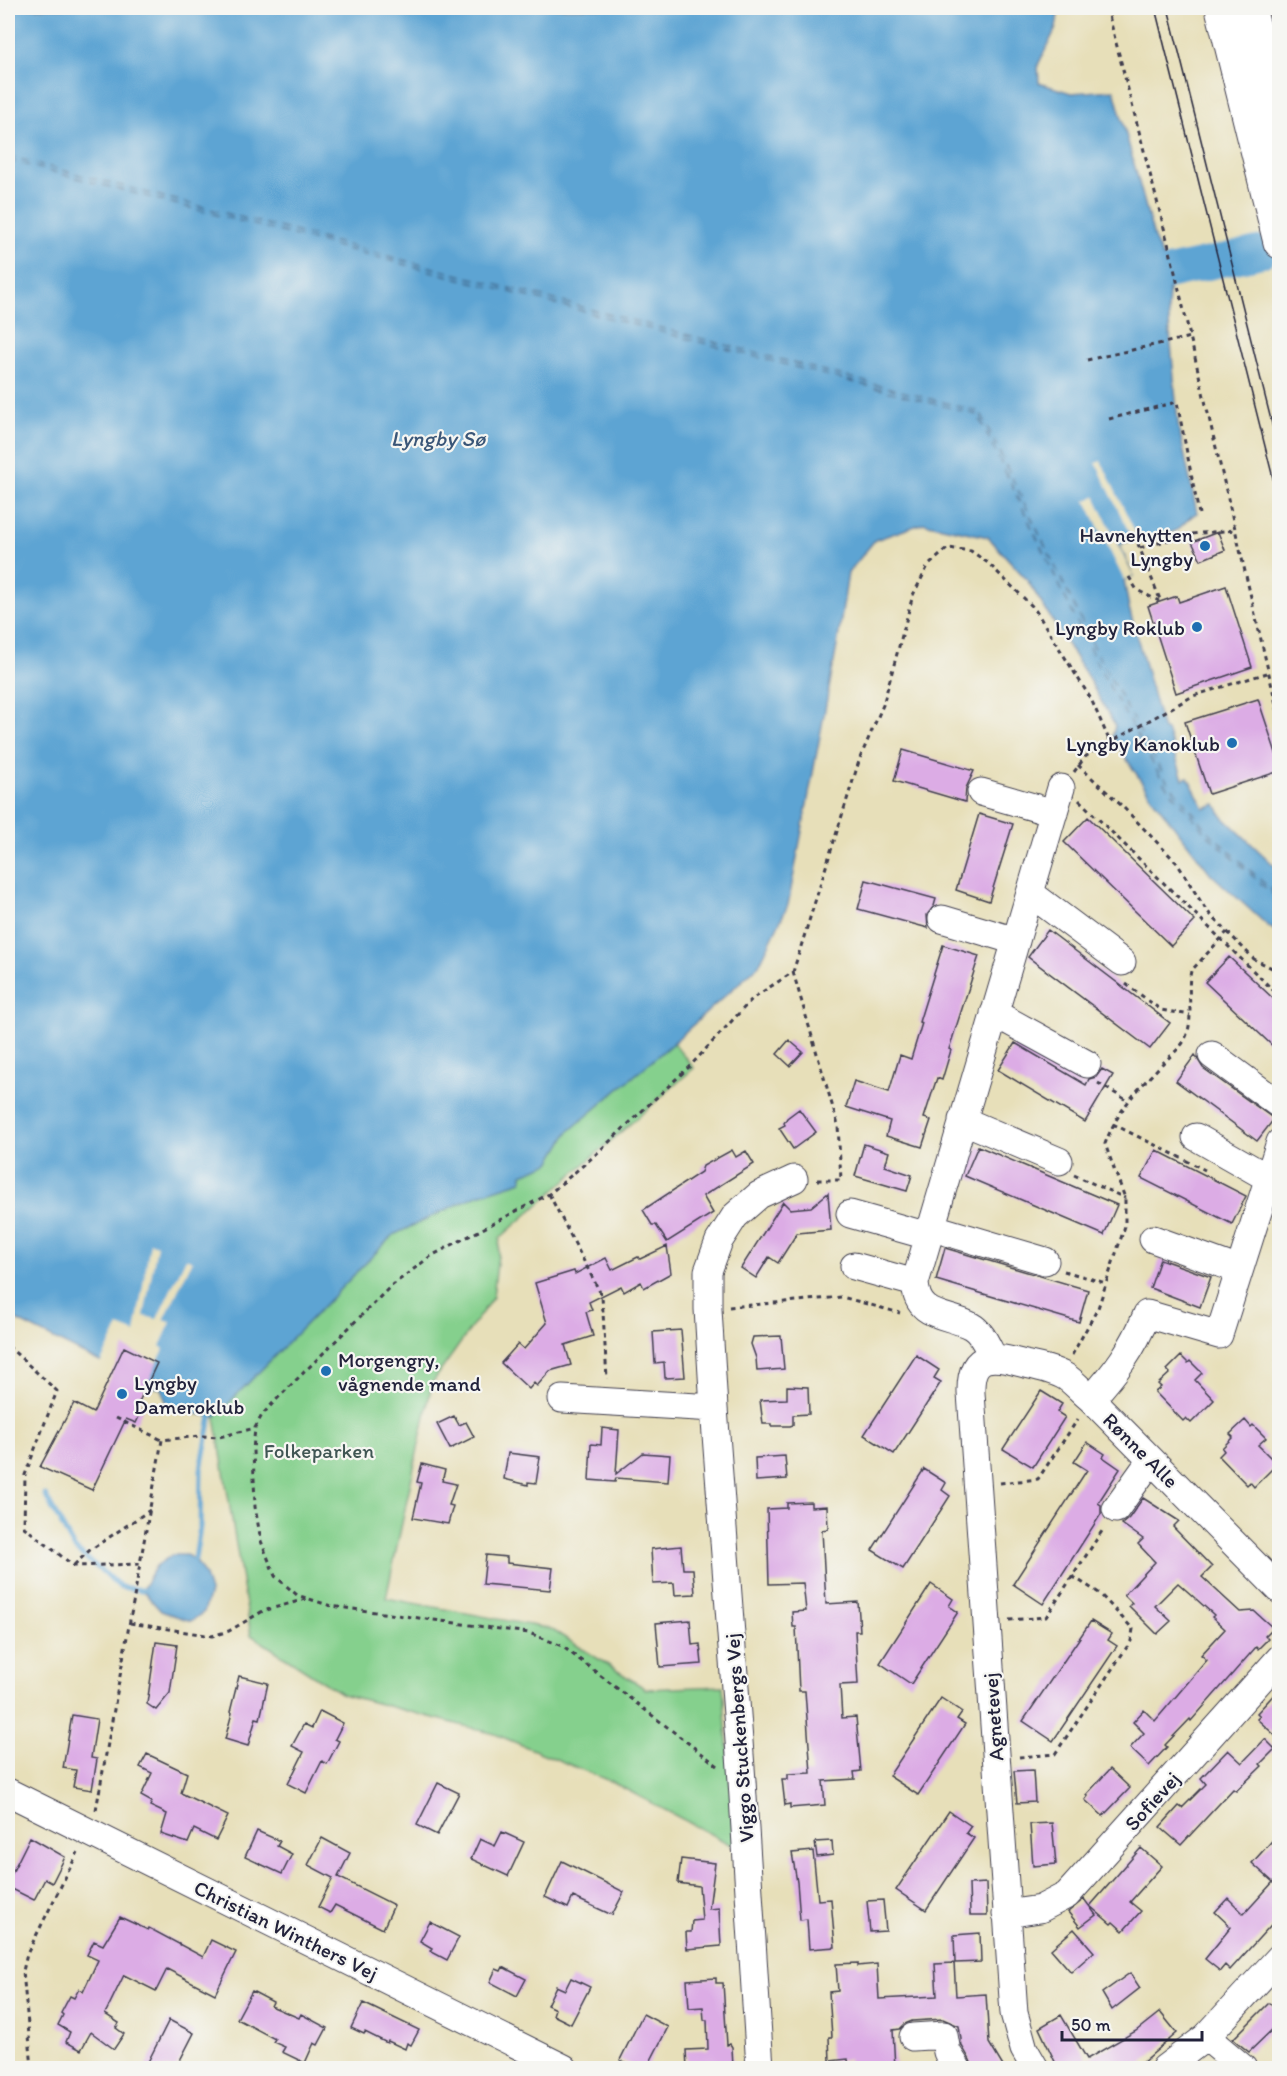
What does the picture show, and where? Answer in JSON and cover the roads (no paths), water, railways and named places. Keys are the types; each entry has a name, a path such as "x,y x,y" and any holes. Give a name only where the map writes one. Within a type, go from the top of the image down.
{"highway":[{"path":"1222,8 1280,242"},
{"path":"1249,8 1280,131"}],"street":[{"path":"981,792 1063,799 1030,893 915,1283 916,1294 926,1310 972,1326 981,1335 986,1360"},
{"path":"1030,893 1122,962"},
{"path":"942,919 1016,940"},
{"path":"994,1013 1087,1064"},
{"path":"1212,1055 1280,1105"},
{"path":"962,1120 1059,1161"},
{"path":"1196,1137 1268,1178"},
{"path":"1091,1399 1115,1374 1137,1339 1147,1314 1219,1335 1280,1142"},
{"name":"Viggo Stuckenbergs Vej","path":"760,2068 742,1781 714,1408 708,1271 719,1241 735,1216 759,1195 794,1179"},
{"path":"850,1214 1045,1261"},
{"path":"1153,1239 1239,1270"},
{"path":"854,1266 915,1283"},
{"name":"Rønne Alle","path":"986,1360 1018,1362 1060,1375 1091,1399 1280,1590"},
{"name":"Agnetevej","path":"986,1360 971,1379 995,1758 1014,2013 1024,2049 1035,2068"},
{"path":"562,1399 714,1408"},
{"path":"1116,1509 1151,1460"},
{"name":"Sofievej","path":"1006,1914 1040,1909 1067,1895 1280,1658"},
{"name":"Christian Winthers Vej","path":"8,1792 550,2065"},
{"path":"1165,2068 1206,2037 1280,1957"},
{"path":"913,2037 944,2035 947,2052 957,2068"},
{"path":"1206,2037 1243,2068"}],"water":[{"name":"Lyngby Sø","path":"8,8 1059,8 1056,28 1038,65 1039,83 1071,93 1114,90 1155,241 1170,272 1168,310 1178,424 1197,513 1175,531 1120,545 1133,576 1124,580 1129,608 1163,730 1167,730 1183,779 1188,777 1204,808 1216,804 1222,816 1279,870 1279,933 1269,927 1211,874 1153,799 1112,737 1115,726 1084,671 1027,580 988,537 924,523 875,540 848,573 837,646 788,905 759,965 673,1043 569,1131 550,1163 522,1174 522,1181 475,1196 393,1235 215,1417 167,1407 162,1388 150,1387 8,1316"},
{"path":"172,1555 186,1555 195,1559 205,1576 210,1592 204,1612 191,1621 161,1611 142,1590 156,1566"}],"waterway":[{"path":"1170,272 1260,252"},
{"path":"195,1559 200,1527 201,1470 211,1416"},
{"path":"45,1495 75,1549 121,1587 142,1590"}],"tram line":[{"path":"1155,8 1280,506"},
{"path":"1168,8 1280,456"}],"place":[{"name":"Havnehytten Lyngby","path":"1205,546"},
{"name":"Lyngby Roklub","path":"1197,627"},
{"name":"Lyngby Kanoklub","path":"1232,743"},
{"name":"Morgengry, vågnende mand","path":"326,1371"},
{"name":"Lyngby Dameroklub","path":"122,1394"}],"park label":[{"name":"Folkeparken","path":"319,1450"}]}
